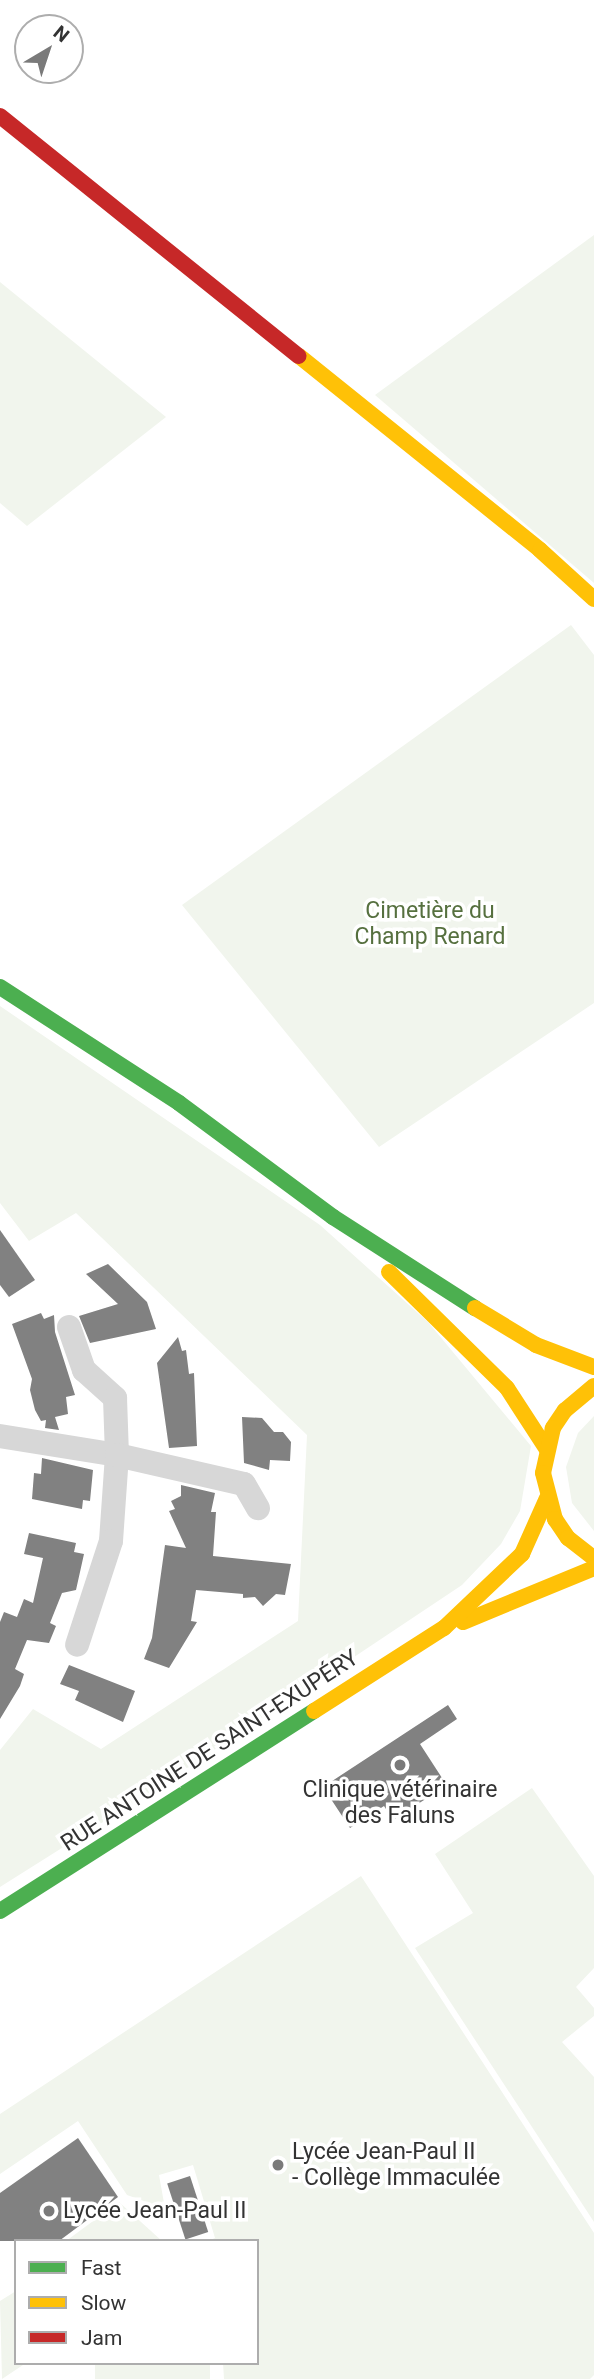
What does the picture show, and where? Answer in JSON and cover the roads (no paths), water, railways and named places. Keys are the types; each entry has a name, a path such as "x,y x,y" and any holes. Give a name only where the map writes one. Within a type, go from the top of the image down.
{"street":[{"path":"0,116 540,550 594,599"},
{"path":"0,987 179,1103 332,1217 536,1345 594,1367"},
{"path":"332,1217 507,1388 546,1448"},
{"path":"69,1327 84,1370 115,1398 117,1455 111,1541 77,1645"},
{"path":"594,1386 565,1410 546,1448 547,1498 568,1538 594,1558"},
{"path":"0,1436 117,1455 244,1484 258,1508"},
{"name":"RUE ANTOINE DE SAINT-EXUPÉRY","path":"444,1628 522,1554 547,1498"},
{"name":"RUE ANTOINE DE SAINT-EXUPÉRY","path":"0,1912 444,1628 594,1568"}],"place":[{"name":"Clinique vétérinaire des Faluns","path":"400,1765"},
{"name":"Lycée Jean-Paul II - Collège Immaculée","path":"278,2165"},
{"name":"Lycée Jean-Paul II","path":"49,2211"}],"park label":[{"name":"Cimetière du Champ Renard","path":"430,924"}]}
